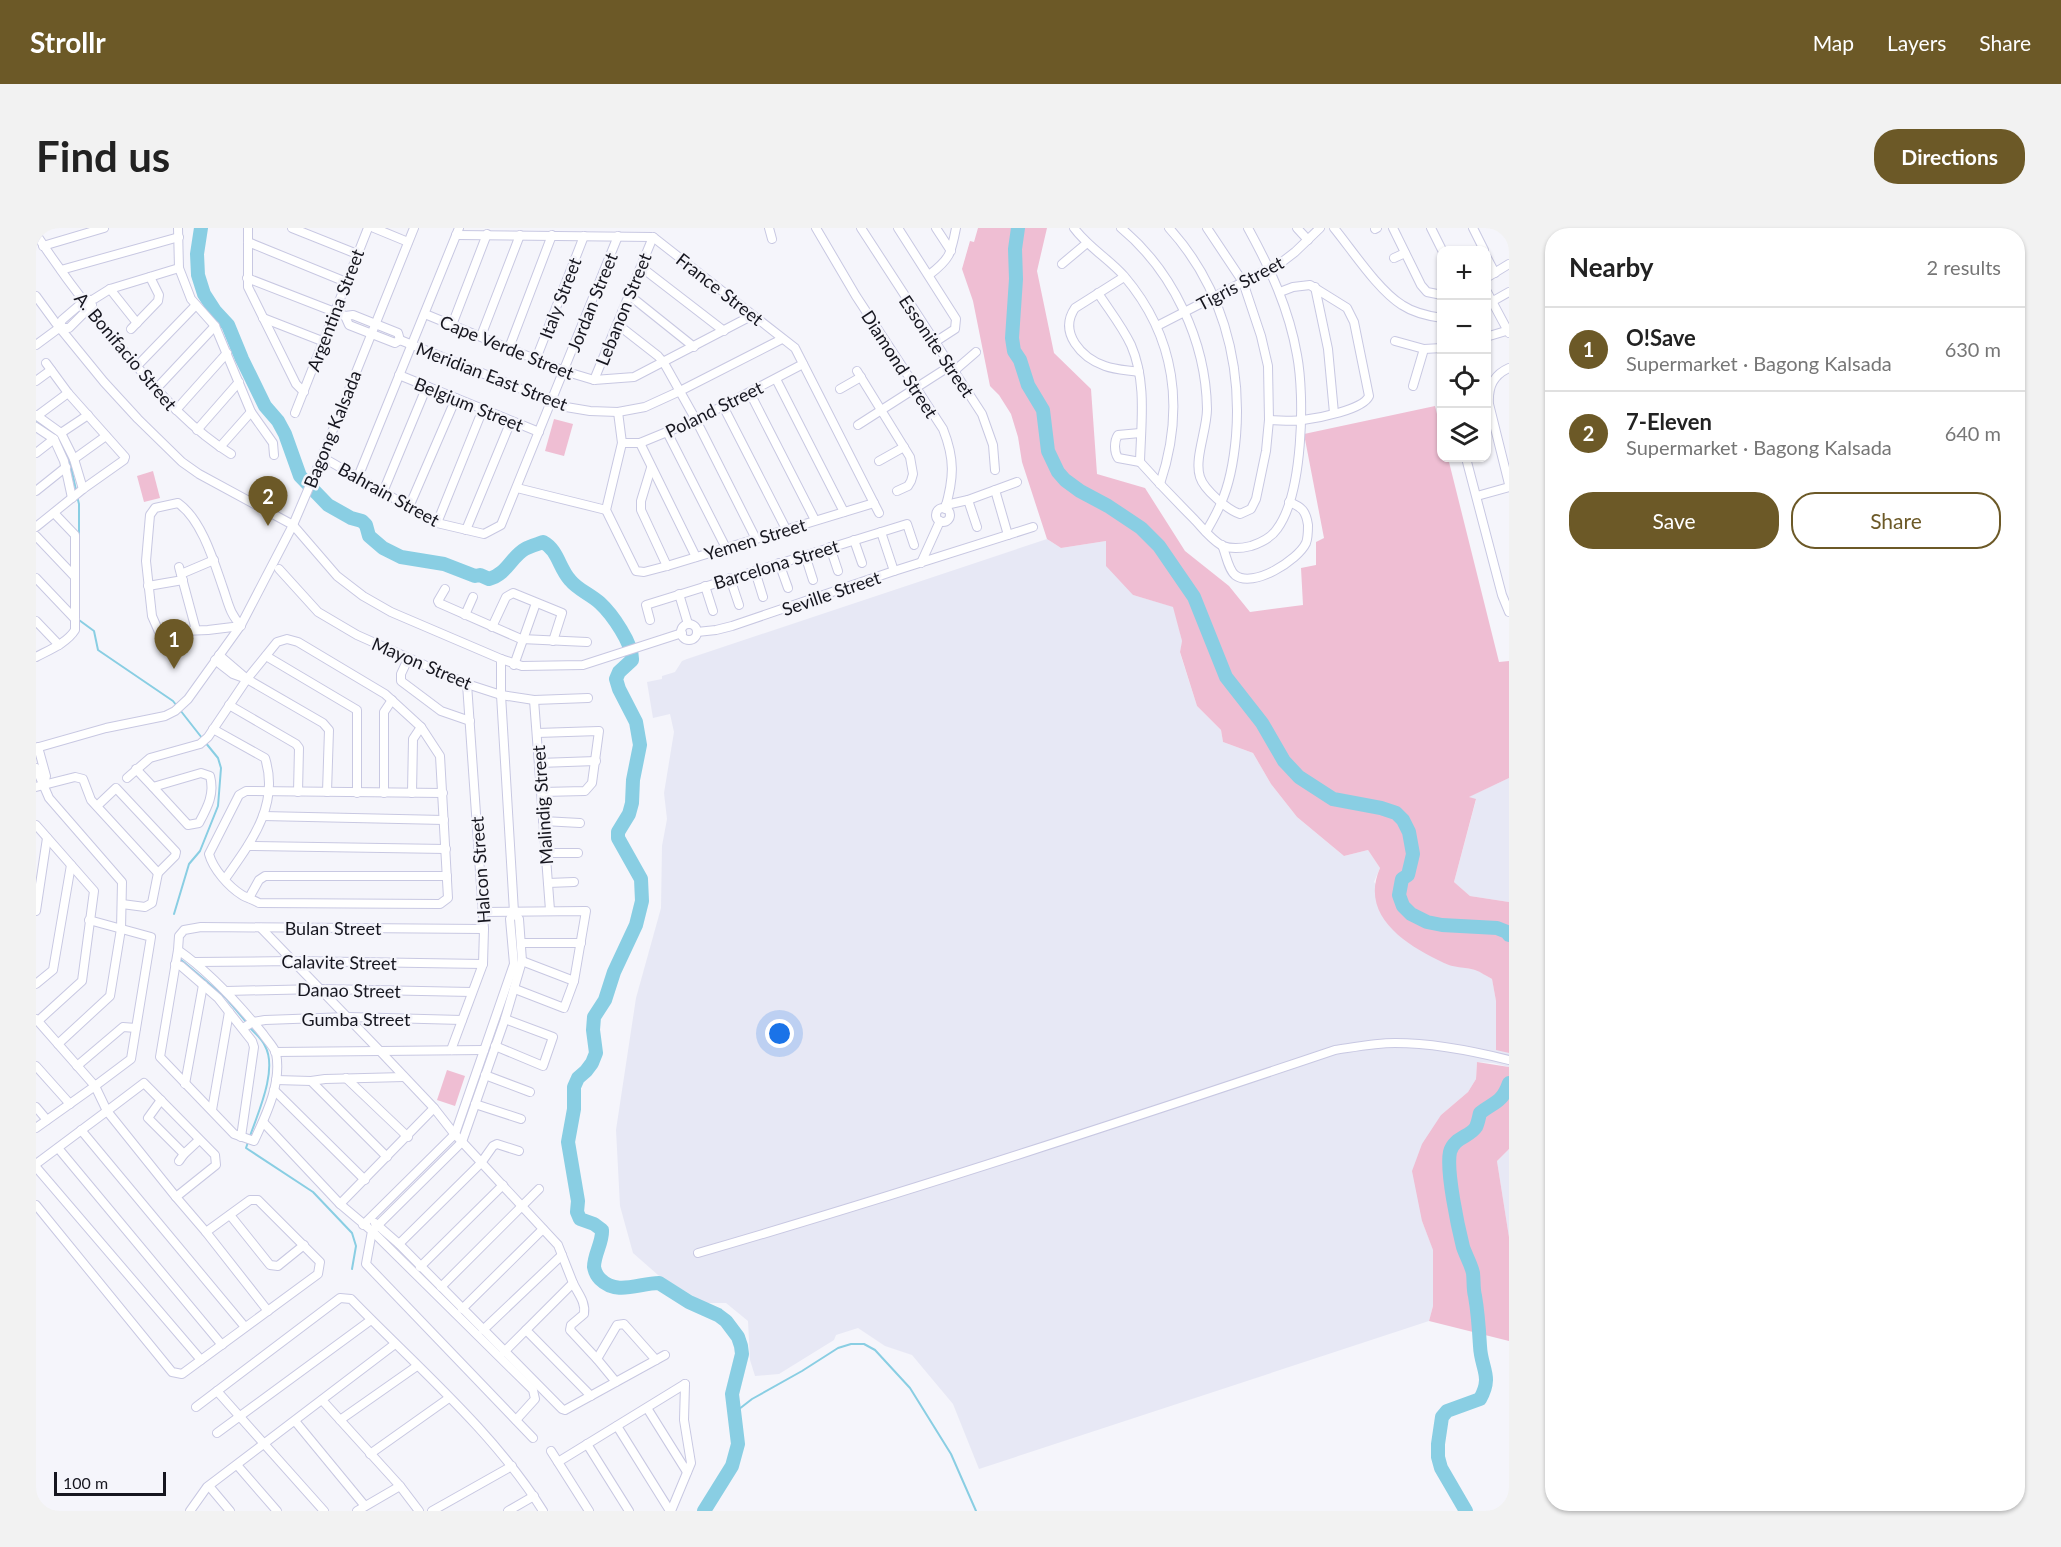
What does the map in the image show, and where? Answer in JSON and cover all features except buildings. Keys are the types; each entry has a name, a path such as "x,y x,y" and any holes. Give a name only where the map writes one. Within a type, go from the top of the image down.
{"street":[{"path":"44,246 104,228"},
{"path":"248,228 248,287 296,384 304,392"},
{"path":"292,228 357,255"},
{"name":"Argentina Street","path":"295,413 368,228"},
{"path":"374,228 408,242"},
{"name":"Bagong Kalsada","path":"37,747 106,728 165,716 179,709 241,625 292,525 322,457 414,228"},
{"path":"769,228 772,239"},
{"name":"Diamond Street","path":"816,228 831,256 943,429 950,446 952,482 945,507 937,513 940,521 921,563"},
{"name":"Essonite Street","path":"861,228 981,414 989,429 995,470"},
{"path":"898,228 956,319 955,329 935,342"},
{"path":"936,228 951,252"},
{"path":"929,275 945,262 951,252 956,228"},
{"path":"1074,228 1087,243 1109,261 1141,298 1157,326 1170,364 1174,420 1172,441 1160,484"},
{"name":"Tigris Street","path":"1121,228 1135,240 1161,273 1185,311 1201,358 1205,378 1206,428 1198,468 1199,475 1202,483 1222,502"},
{"path":"1169,228 1203,274 1214,297 1231,345 1237,382 1235,452 1222,502 1206,532"},
{"path":"1207,228 1243,282 1261,336 1268,366 1269,420 1256,499 1251,509 1240,514 1222,502"},
{"path":"1222,545 1246,547 1268,538 1277,530 1289,502 1299,454 1301,421 1297,355 1280,292 1248,228"},
{"path":"1297,228 1308,240"},
{"name":"Tigris Street","path":"1157,326 1270,268 1288,257 1320,228"},
{"path":"1334,228 1381,286 1401,305 1426,316 1437,317"},
{"path":"1393,228 1421,285 1427,291 1437,293"},
{"path":"1431,228 1440,246"},
{"path":"1473,228 1482,246"},
{"path":"358,477 458,231 487,234 653,237"},
{"path":"61,270 179,232 178,268 195,305 215,326 251,412 273,443 274,454"},
{"name":"A. Bonifacio Street","path":"36,234 89,310 156,389 197,430 231,454"},
{"path":"452,325 487,234"},
{"path":"481,336 520,235"},
{"path":"509,348 552,235"},
{"name":"Italy Street","path":"536,359 584,236"},
{"name":"Jordan Street","path":"552,401 618,237"},
{"name":"Lebanon Street","path":"594,380 653,237"},
{"name":"France Street","path":"653,237 795,348 879,513"},
{"path":"248,242 346,282"},
{"path":"1062,264 1087,243"},
{"path":"1394,258 1405,253"},
{"path":"1491,275 1509,264"},
{"path":"1491,265 1495,273"},
{"path":"640,267 724,331"},
{"path":"59,328 62,320 83,302 94,299 110,289 178,268"},
{"path":"110,289 134,326 158,301 159,294 150,277"},
{"path":"1124,277 1075,308 1070,315 1070,334 1081,352 1105,366 1138,372"},
{"path":"247,279 345,316 353,315 375,324"},
{"path":"1269,420 1301,421 1361,406 1367,400 1370,392 1352,314 1342,304 1315,287 1305,285 1280,292"},
{"path":"1315,287 1328,348 1334,413"},
{"path":"1491,302 1509,292"},
{"path":"1098,293 1125,334 1137,361 1142,399 1140,462"},
{"path":"629,295 694,347"},
{"path":"36,296 59,328 138,419 182,462 199,474 292,525 337,576 363,596 391,612 514,665 532,667 577,666 682,633"},
{"path":"36,345 59,328 69,327 89,310 94,299"},
{"path":"137,366 195,305"},
{"path":"1491,306 1509,331 1491,336"},
{"name":"Cape Verde Street","path":"425,314 564,371 594,380 634,377 753,315"},
{"name":"Meridian East Street","path":"345,316 349,325 395,343 400,340"},
{"path":"263,318 322,341"},
{"name":"Meridian East Street","path":"375,324 398,333 400,340"},
{"path":"617,324 664,363 696,420 756,538"},
{"path":"156,389 215,326"},
{"name":"Meridian East Street","path":"400,340 576,409 618,412 645,407 782,339"},
{"path":"1395,341 1424,349 1437,348"},
{"path":"1413,386 1424,349"},
{"path":"858,425 976,352"},
{"path":"176,410 227,353"},
{"name":"Poland Street","path":"622,443 640,442 696,420 803,364"},
{"path":"36,381 48,367 124,454 124,460 36,527"},
{"path":"1477,496 1509,485 1488,392 1499,373 1509,368"},
{"path":"840,388 859,374 910,457 913,474 908,486 897,490"},
{"name":"Belgium Street","path":"399,375 539,432"},
{"path":"776,379 844,512"},
{"path":"197,430 239,382"},
{"path":"383,492 427,386"},
{"path":"69,393 37,415 58,436 74,459 77,494"},
{"path":"750,393 815,520"},
{"path":"410,507 456,398"},
{"name":"Bahrain Street","path":"322,457 436,523 487,534 501,525 552,401"},
{"path":"723,406 786,529"},
{"path":"436,523 483,409"},
{"path":"220,447 251,412"},
{"path":"517,488 606,510 622,443 618,412"},
{"path":"36,453 88,415"},
{"path":"466,530 511,421"},
{"path":"36,426 58,436"},
{"path":"667,432 726,548"},
{"path":"1140,433 1121,433 1116,437 1118,458 1140,462 1206,532 1222,545 1233,573 1243,578 1263,576 1287,564 1306,543 1308,530 1305,512 1301,507 1289,502"},
{"path":"58,436 66,467 77,494"},
{"path":"74,459 106,436"},
{"path":"640,442 696,557"},
{"path":"879,461 904,447"},
{"path":"1467,462 1502,595 1509,612"},
{"path":"36,491 66,467"},
{"path":"651,468 641,501 641,510 667,566"},
{"path":"945,507 1017,482"},
{"path":"994,490 1008,535"},
{"path":"968,500 977,527"},
{"path":"178,503 187,509 214,560 231,613 241,625 159,632 152,616 146,561 150,515 155,508 178,503"},
{"name":"Yemen Street","path":"606,510 636,571 644,572 874,503"},
{"path":"36,657 59,645 74,633 75,535 54,513"},
{"name":"Barcelona Street","path":"650,620 645,605 907,524 914,545"},
{"name":"Seville Street","path":"697,632 732,626 1033,527"},
{"path":"881,532 894,571"},
{"path":"36,536 74,576"},
{"path":"854,540 862,563"},
{"path":"830,548 838,571"},
{"path":"805,555 813,580"},
{"path":"148,586 214,560"},
{"path":"779,563 788,588"},
{"name":"Mayon Street","path":"279,569 318,612 357,635 467,684 501,695 534,700 588,698"},
{"path":"755,571 763,597"},
{"path":"181,574 196,630"},
{"path":"36,578 75,619"},
{"path":"730,578 739,605"},
{"path":"705,586 713,611"},
{"path":"445,589 439,602 521,639 588,642"},
{"path":"492,627 506,597 513,593 562,613 553,641"},
{"path":"679,594 688,624"},
{"path":"465,615 473,597"},
{"path":"514,665 521,639 536,603"},
{"path":"36,621 59,645"},
{"path":"688,624 694,626 697,632 694,638 684,638 683,628 688,624"},
{"path":"127,778 150,758 200,744 277,642 287,639 298,642 385,694 421,727 440,756 443,793 448,898 440,904 259,903 242,895 225,879 211,862 209,854 239,795 246,790 443,793"},
{"path":"266,656 357,710 357,792"},
{"path":"217,657 233,674 247,679 323,723 329,730 327,792"},
{"path":"408,659 401,674 401,681 441,711 470,721"},
{"path":"370,1225 462,1142 515,989 522,961 519,919 514,912 501,695 501,659"},
{"name":"Halcon Street","path":"451,1050 483,964 484,929 467,684"},
{"path":"384,793 384,712 392,700"},
{"name":"Malindig Street","path":"534,700 550,910"},
{"path":"229,705 296,744 299,748 298,792"},
{"path":"412,793 413,739 421,727"},
{"path":"537,733 599,731 592,783 585,791 542,792"},
{"path":"210,733 265,758 269,772 270,792 263,816 248,846 225,879"},
{"path":"37,747 46,776 40,786"},
{"path":"539,763 596,762"},
{"path":"36,768 40,786 49,798 123,882 121,929 110,996 57,1044"},
{"path":"136,769 188,825 199,823 208,806 212,784 210,776 205,773 153,787"},
{"path":"40,786 79,777 86,783 89,797 96,806 158,873"},
{"path":"96,806 116,788 176,852 175,856 158,873 152,903 145,907 122,904"},
{"path":"263,816 444,819"},
{"path":"543,821 580,822"},
{"path":"36,825 94,891 82,981 37,1020 94,1086 108,1111 268,1311"},
{"path":"36,911 47,838"},
{"path":"248,846 446,849"},
{"path":"546,853 578,852"},
{"path":"36,984 53,970 71,865"},
{"path":"249,898 259,880 265,876 447,876"},
{"path":"548,883 574,882"},
{"path":"483,912 586,911 574,981 564,1008 515,989"},
{"path":"514,912 510,919 514,964 455,1134 370,1225 366,1264 533,1438"},
{"path":"36,1128 131,1059 151,937 89,920"},
{"name":"Bulan Street","path":"178,950 179,936 184,930 201,927 484,929"},
{"path":"261,928 405,1077 558,1245 585,1308 584,1314 571,1325 570,1330 616,1382"},
{"path":"521,943 581,943"},
{"path":"247,1139 254,1047 248,1025 226,992 195,962 178,950 160,1057 234,1134 254,1142 274,1090 276,1052"},
{"path":"522,961 574,981"},
{"name":"Calavite Street","path":"195,962 483,964"},
{"path":"175,964 181,966 218,998 229,1012 248,1025 276,1052 484,1050"},
{"path":"185,1084 203,985"},
{"name":"Danao Street","path":"226,992 321,989 472,992"},
{"path":"212,1110 229,1012"},
{"name":"Gumba Street","path":"248,1025 348,1017 462,1020"},
{"path":"495,1046 543,1066 554,1037 505,1018"},
{"path":"77,1066 123,1027 136,1028"},
{"path":"698,1253 953,1175 1335,1050 1367,1045 1410,1044 1442,1046 1509,1060"},
{"path":"36,1066 70,1104"},
{"path":"485,1075 530,1092"},
{"path":"276,1080 311,1081 405,1077"},
{"path":"346,1078 408,1137"},
{"path":"311,1081 387,1157"},
{"path":"176,1197 216,1165 214,1155 144,1083 36,1165 201,1360"},
{"path":"274,1090 365,1180"},
{"path":"161,1100 148,1118 181,1158 199,1140"},
{"path":"475,1104 521,1119"},
{"path":"36,1107 47,1120"},
{"path":"340,1204 434,1108"},
{"path":"263,1122 340,1204 399,1244 504,1352 512,1366 562,1409 565,1410 664,1355"},
{"path":"81,1130 245,1327"},
{"path":"399,1244 481,1163 495,1144 519,1151"},
{"path":"58,1148 222,1345"},
{"path":"420,1266 502,1185"},
{"path":"441,1287 539,1189"},
{"path":"36,1205 172,1372 182,1374 318,1274 320,1262 258,1200 250,1200 206,1233"},
{"path":"230,1215 270,1265 278,1266 304,1245"},
{"path":"370,1225 512,1366 533,1390 535,1399 516,1420"},
{"path":"462,1309 543,1229"},
{"path":"483,1330 562,1255"},
{"path":"504,1352 573,1283"},
{"path":"196,1407 340,1298 351,1299 449,1398 512,1466 543,1511"},
{"path":"217,1433 371,1320"},
{"path":"597,1359 617,1324 624,1323 656,1360"},
{"path":"526,1330 591,1396"},
{"path":"190,1511 209,1486 395,1344"},
{"path":"340,1420 417,1366"},
{"path":"558,1462 685,1384 684,1420 691,1463 670,1511"},
{"path":"217,1391 324,1511"},
{"path":"370,1454 449,1398"},
{"path":"322,1400 400,1486 419,1511"},
{"path":"647,1408 687,1472"},
{"path":"295,1421 365,1506"},
{"path":"617,1426 670,1511"},
{"path":"588,1444 629,1511"},
{"path":"551,1451 589,1511"},
{"path":"237,1465 277,1511"},
{"path":"432,1511 512,1466"},
{"path":"209,1486 230,1511"},
{"path":"357,1511 400,1486"},
{"path":"508,1511 534,1496"}],"shaded area":[{"path":"978,228 1047,228 1037,271 1054,353 1091,389 1097,474 1145,488 1185,551 1229,586 1250,612 1303,605 1301,568 1316,565 1316,542 1324,538 1304,434 1435,406 1437,462 1449,462 1499,662 1509,661 1509,778 1469,797 1476,799 1454,882 1470,896 1509,902 1509,1053 1496,1050 1496,1001 1492,979 1475,970 1448,965 1429,956 1402,938 1381,914 1376,901 1375,885 1380,868 1368,850 1344,856 1297,817 1271,784 1253,753 1223,742 1221,730 1197,706 1180,652 1182,641 1173,607 1133,595 1106,566 1106,541 1061,548 1047,539 1022,462 1011,414 999,395 990,386 973,301 962,269 970,241 974,242"},
{"path":"554,419 573,424 564,456 545,451"},
{"path":"153,471 160,498 144,502 137,476"},
{"path":"1047,539 1061,548 1106,541 1133,595 1174,607 1182,641 1180,653 1197,706 1221,730 1223,742 1253,753 1271,784 1297,817 1344,856 1368,850 1380,868 1374,882 1446,964 1477,970 1492,979 1496,1001 1496,1049 1509,1053 1509,1067 1477,1062 1476,1079 1468,1092 1441,1115 1422,1221 1433,1249 1433,1306 1429,1321 979,1469 953,1404 912,1355 885,1346 858,1328 836,1335 834,1340 779,1374 755,1376 750,1360 748,1321 726,1303 705,1303 658,1275 633,1253 620,1206 616,1130 636,998 661,908 662,846 667,819 664,793 674,732 670,714 653,718 647,682 662,679 662,676 675,672 682,661 687,659"},
{"path":"1509,778 1509,902 1470,896 1454,882 1476,800 1468,797"},
{"path":"1477,1062 1509,1067 1509,1149 1497,1161 1509,1237 1509,1341 1429,1321 1433,1306 1433,1250 1422,1221 1412,1171 1422,1144 1441,1115 1468,1092 1476,1079"},
{"path":"447,1070 465,1076 455,1106 437,1100"},
{"path":"1509,1149 1509,1237 1497,1161"}],"waterway":[{"path":"201,228 197,254 198,275 204,294 228,325 265,406 278,421 285,434 300,476 328,505 351,518 362,521 366,525 369,536 383,548 401,557 444,564 489,579 505,569 525,549 543,542 555,554 573,583 600,603 610,614 629,646 632,660 619,672 616,679 636,722 640,745 633,780 632,803 629,814 618,832 618,838 641,879 642,901 636,925 614,972 605,1000 594,1017 596,1053 592,1063 578,1078 574,1087 574,1109 568,1142 578,1201 577,1212 580,1219 602,1230 594,1267 599,1278 607,1284 621,1288 659,1283 689,1302 718,1315 726,1321 738,1337 742,1354 732,1394 738,1444 732,1466 704,1511"},
{"path":"1018,228 1015,249 1016,279 1012,338 1014,351 1020,360 1028,385 1043,410 1048,451 1058,472 1080,491 1141,528 1159,546 1194,597 1226,677 1262,723 1284,761 1299,777 1333,799 1381,808 1396,813 1403,820 1409,832 1413,854 1408,875 1402,879 1399,895 1403,906 1411,914 1427,922 1497,928 1509,935"},
{"path":"36,420 44,426"},
{"path":"56,434 69,458 76,490"},
{"path":"77,496 79,550"},
{"path":"79,618 94,631 98,650 173,701 202,738"},
{"path":"174,914 189,864 200,851 218,806 221,768 218,758 205,742"},
{"path":"180,959 226,998 247,1023"},
{"path":"250,1028 265,1046 269,1067 262,1103 250,1136"},
{"path":"1466,1511 1441,1468 1438,1457 1442,1417 1447,1411 1480,1399 1486,1378 1481,1354 1473,1273 1463,1247 1453,1199 1449,1161 1450,1152 1455,1143 1473,1130 1480,1113 1500,1098 1509,1083"},
{"path":"248,1142 246,1148 313,1192 352,1233 356,1246 352,1269"},
{"path":"734,1413 752,1399 838,1348 851,1344 864,1344 875,1350 910,1388 951,1454 976,1511"}],"place":[{"name":"7-Eleven","path":"268,526"},
{"name":"O!Save","path":"174,669"}]}
